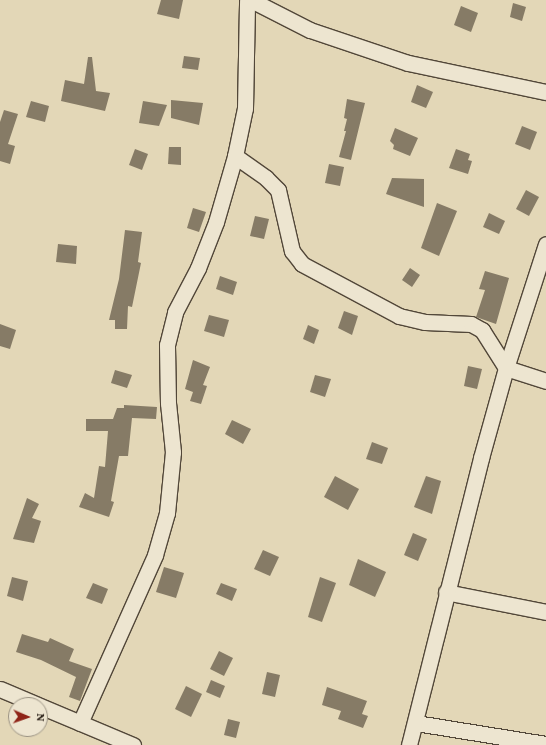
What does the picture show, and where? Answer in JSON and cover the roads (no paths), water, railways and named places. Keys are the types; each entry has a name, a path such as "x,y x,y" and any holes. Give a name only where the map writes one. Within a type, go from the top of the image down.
{"street":[{"path":"80,723 155,555 167,513 173,452 168,403 167,345 175,312 198,268 216,222 235,156 245,108 247,0"},
{"path":"251,0 310,30 408,63 546,92"},
{"path":"235,156 266,178 278,190 292,252 302,264 400,316 425,322 471,324 482,330 506,368 546,381"},
{"path":"408,745 416,723 446,592 506,368 546,244"},
{"path":"446,592 546,612"},
{"path":"0,689 20,697"},
{"path":"48,709 134,745"},
{"path":"416,723 546,744"}]}
